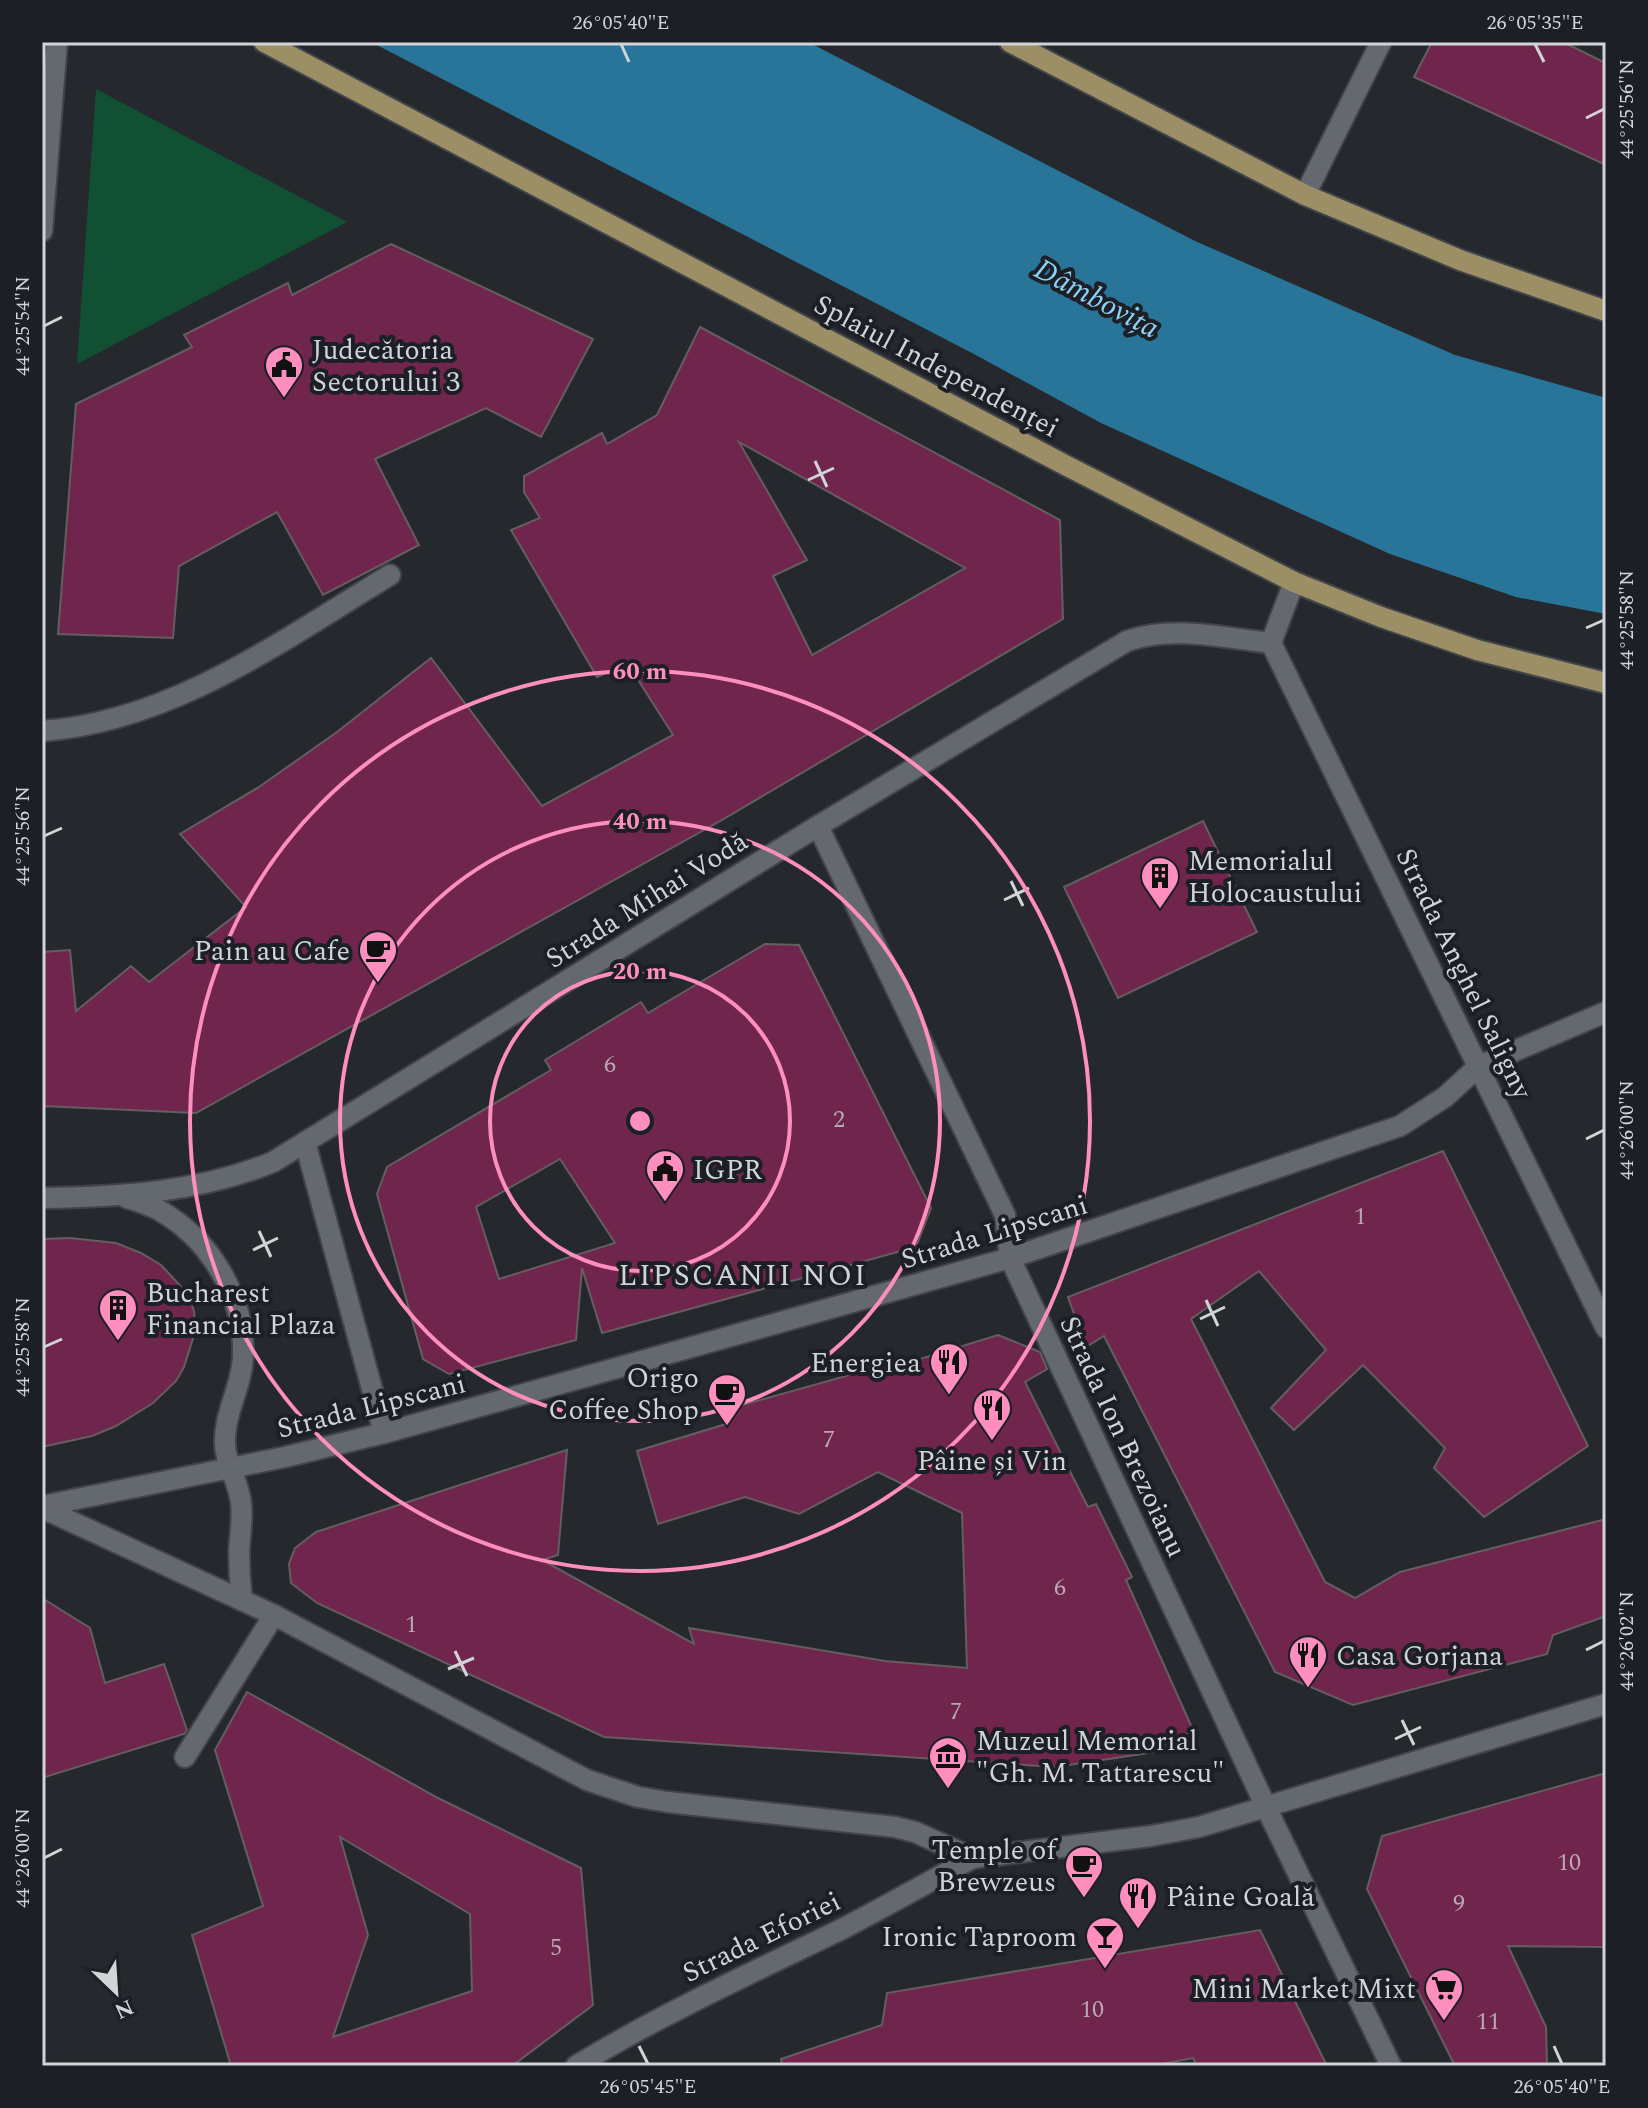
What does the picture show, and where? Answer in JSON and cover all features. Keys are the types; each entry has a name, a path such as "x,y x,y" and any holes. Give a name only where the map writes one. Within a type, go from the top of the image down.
{"main road":[{"name":"Splaiul Independenței","path":"264,42 1294,582 1381,617 1477,650 1606,683"},
{"path":"1010,42 1305,195 1460,260 1606,311"}],"street":[{"path":"42,231 57,42"},
{"path":"1305,195 1381,42"},
{"path":"42,731 71,729 129,716 167,700 249,661 390,575"},
{"path":"1271,643 1294,582"},
{"name":"Strada Mihai Vodă","path":"42,1198 125,1197 237,1176 273,1162 818,826 1127,641 1149,634 1172,632 1271,643"},
{"name":"Strada Anghel Saligny","path":"1271,643 1606,1328"},
{"name":"Strada Ion Brezoianu","path":"818,826 1005,1215 1010,1258 1266,1807 1391,2066"},
{"name":"Strada Lipscani","path":"42,1507 285,1457 384,1433 1010,1258 1400,1126 1445,1097 1479,1066 1606,1012"},
{"path":"305,1142 384,1433"},
{"path":"125,1197 158,1210 187,1230 211,1256 229,1287 240,1320 243,1356 238,1391 226,1424 225,1445 241,1503 239,1574 242,1600"},
{"path":"42,1507 274,1615 587,1780 638,1797 668,1802 895,1827 915,1832 973,1858 1199,1827 1606,1704"},
{"path":"185,1757 274,1615"},
{"name":"Strada Eforiei","path":"576,2066 685,2005 840,1929 973,1858"}],"green space":[{"path":"96,89 347,222 77,364"}],"water":[{"name":"Dâmbovița","path":"371,42 808,42 1195,241 1455,355 1606,398 1606,614 1516,597 1390,554 1101,423 974,354"}],"building":[{"path":"1432,42 1563,42 1606,63 1606,165 1414,77"},
{"path":"391,244 593,339 541,437 486,408 375,459 419,545 323,595 277,512 179,566 173,638 58,634 76,404 192,347 184,335 288,283 292,295"},
{"path":"700,327 1060,520 1063,619 722,820 196,1113 42,1106 42,952 70,950 76,1011 131,966 149,982 246,907 180,834 259,787 337,732 431,658 542,806 673,735 628,664 597,677 511,530 540,518 524,492 524,476 602,433 607,444 657,415","holes":["739,442 965,568 812,655 773,576 807,560"]},
{"name":"Memorialul Holocaustului","path":"1203,821 1257,932 1118,998 1064,887"},
{"path":"765,944 799,945 931,1208 916,1247 602,1333 582,1268 576,1340 449,1374 423,1359 377,1194 387,1167 551,1070 545,1060 641,1002 648,1013","holes":["560,1159 615,1243 499,1279 476,1207"]},
{"path":"1443,1151 1588,1446 1484,1517 1434,1468 1445,1448 1363,1365 1294,1430 1271,1408 1326,1350 1259,1271 1191,1319 1325,1582 1355,1598 1400,1572 1606,1519 1606,1616 1553,1635 1547,1654 1353,1705 1275,1672 1104,1336 1086,1347 1068,1297"},
{"name":"Bucharest Financial Plaza","path":"70,1238 116,1243 161,1265 188,1294 194,1311 195,1332 176,1381 153,1403 116,1426 92,1436 42,1447 42,1239"},
{"path":"998,1335 1040,1352 1047,1369 1025,1382 1088,1507 1096,1504 1132,1577 1126,1580 1193,1730 1162,1751 1055,1767 604,1737 317,1603 291,1583 289,1564 295,1548 316,1532 567,1450 558,1555 542,1560 694,1644 689,1628 885,1661 967,1668 962,1513 878,1472 799,1514 745,1497 658,1524 637,1451 726,1424 721,1411 857,1373 865,1362 890,1358 904,1364"},
{"path":"42,1598 90,1628 105,1683 164,1664 187,1730 184,1734 42,1778"},
{"path":"247,1692 438,1798 581,1868 593,2005 512,2066 231,2066 192,1935 263,1906 215,1750","holes":["340,1837 470,1914 472,1991 333,2037 368,1935"]},
{"path":"1606,1773 1606,1947 1508,1946 1546,2027 1547,2066 1455,2066 1367,1889 1382,1836"},
{"path":"1260,1930 1327,2066 1197,2066 1193,2058 1151,2066 782,2066 781,2059 882,2025 887,1993"}],"place":[{"name":"Judecătoria Sectorului 3","path":"284,399"},
{"name":"Memorialul Holocaustului","path":"1160,910"},
{"name":"Pain au Cafe","path":"378,984"},
{"name":"IGPR","path":"665,1203"},
{"name":"Bucharest Financial Plaza","path":"118,1342"},
{"name":"Energiea","path":"949,1396"},
{"name":"Origo Coffee Shop","path":"727,1427"},
{"name":"Pâine și Vin","path":"992,1442"},
{"name":"Casa Gorjana","path":"1308,1689"},
{"name":"Muzeul Memorial \"Gh. M. Tattarescu\"","path":"948,1790"},
{"name":"Temple of Brewzeus","path":"1084,1899"},
{"name":"Pâine Goală","path":"1138,1930"},
{"name":"Ironic Taproom","path":"1105,1970"},
{"name":"Mini Market Mixt","path":"1444,2022"}],"district":[{"name":"LIPSCANII NOI","path":"743,1275"}]}
